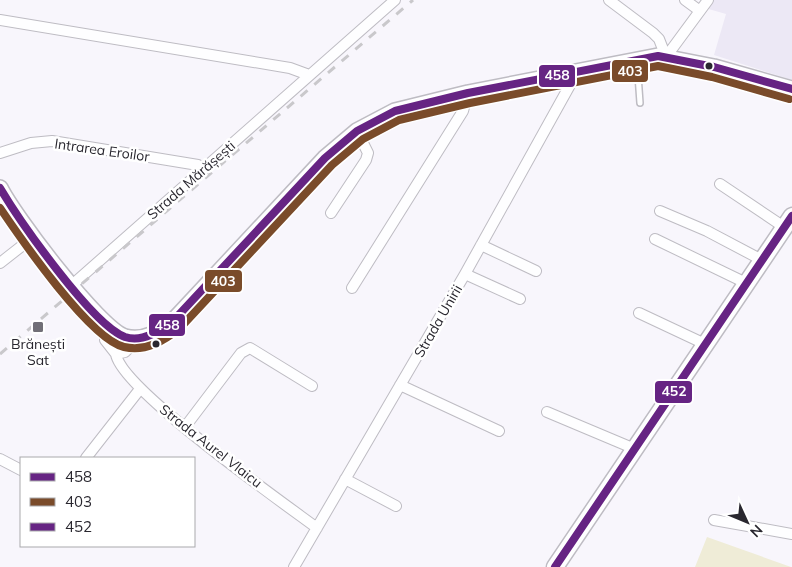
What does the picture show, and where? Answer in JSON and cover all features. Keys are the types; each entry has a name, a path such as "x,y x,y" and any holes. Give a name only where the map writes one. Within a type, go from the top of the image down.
{"main road":[{"path":"2,196 32,238 107,325 123,336 138,339 154,334 174,320 314,169 357,131 395,111 468,93 574,71 637,59 666,57 792,89"},
{"path":"560,566 705,344 789,223"}],"street":[{"name":"Strada Mărășești","path":"72,285 395,0"},
{"path":"609,0 659,39 666,57"},
{"path":"685,0 700,11"},
{"path":"666,57 708,0"},
{"path":"0,20 290,68 309,75"},
{"name":"Strada Unirii","path":"294,567 465,274 570,85 574,71"},
{"path":"352,288 463,111 468,93"},
{"path":"331,213 366,160 368,153 357,131"},
{"name":"Intrarea Eroilor","path":"0,153 31,143 67,142 198,165 203,170"},
{"path":"720,184 789,223"},
{"path":"660,211 707,231 762,260"},
{"path":"0,263 32,238"},
{"path":"655,239 746,283"},
{"path":"481,245 536,271"},
{"path":"465,274 520,299"},
{"path":"639,313 705,344"},
{"name":"Strada Aurel Vlaicu","path":"107,325 105,340 116,354 119,364 140,389 185,427 317,528"},
{"path":"116,354 125,352 138,339"},
{"path":"185,427 241,353 250,348 312,386"},
{"path":"400,385 499,431"},
{"path":"87,457 140,389"},
{"path":"547,412 635,449"},
{"path":"0,460 20,470"},
{"path":"345,479 396,506"},
{"path":"714,520 792,534"}],"lane":[{"path":"637,59 640,103"}],"shaded area":[{"path":"710,0 792,0 792,80 714,55 726,14 705,8"},
{"path":"707,537 791,567 695,567"}],"railway":[{"path":"0,354 413,0"}],"transit line":[{"name":"458","path":"0,188 57,270 94,313 125,337 138,338 158,331 174,320 325,158 357,131 395,111 468,93 658,56 714,67 792,89"},
{"name":"403","path":"0,208 23,242 75,308 110,340 124,347 140,348 161,341 180,328 332,165 363,139 399,120 470,103 658,66 712,77 789,99"},
{"name":"452","path":"555,567 792,216"}],"place":[{"name":"Brănești Sat","path":"38,327"}]}
